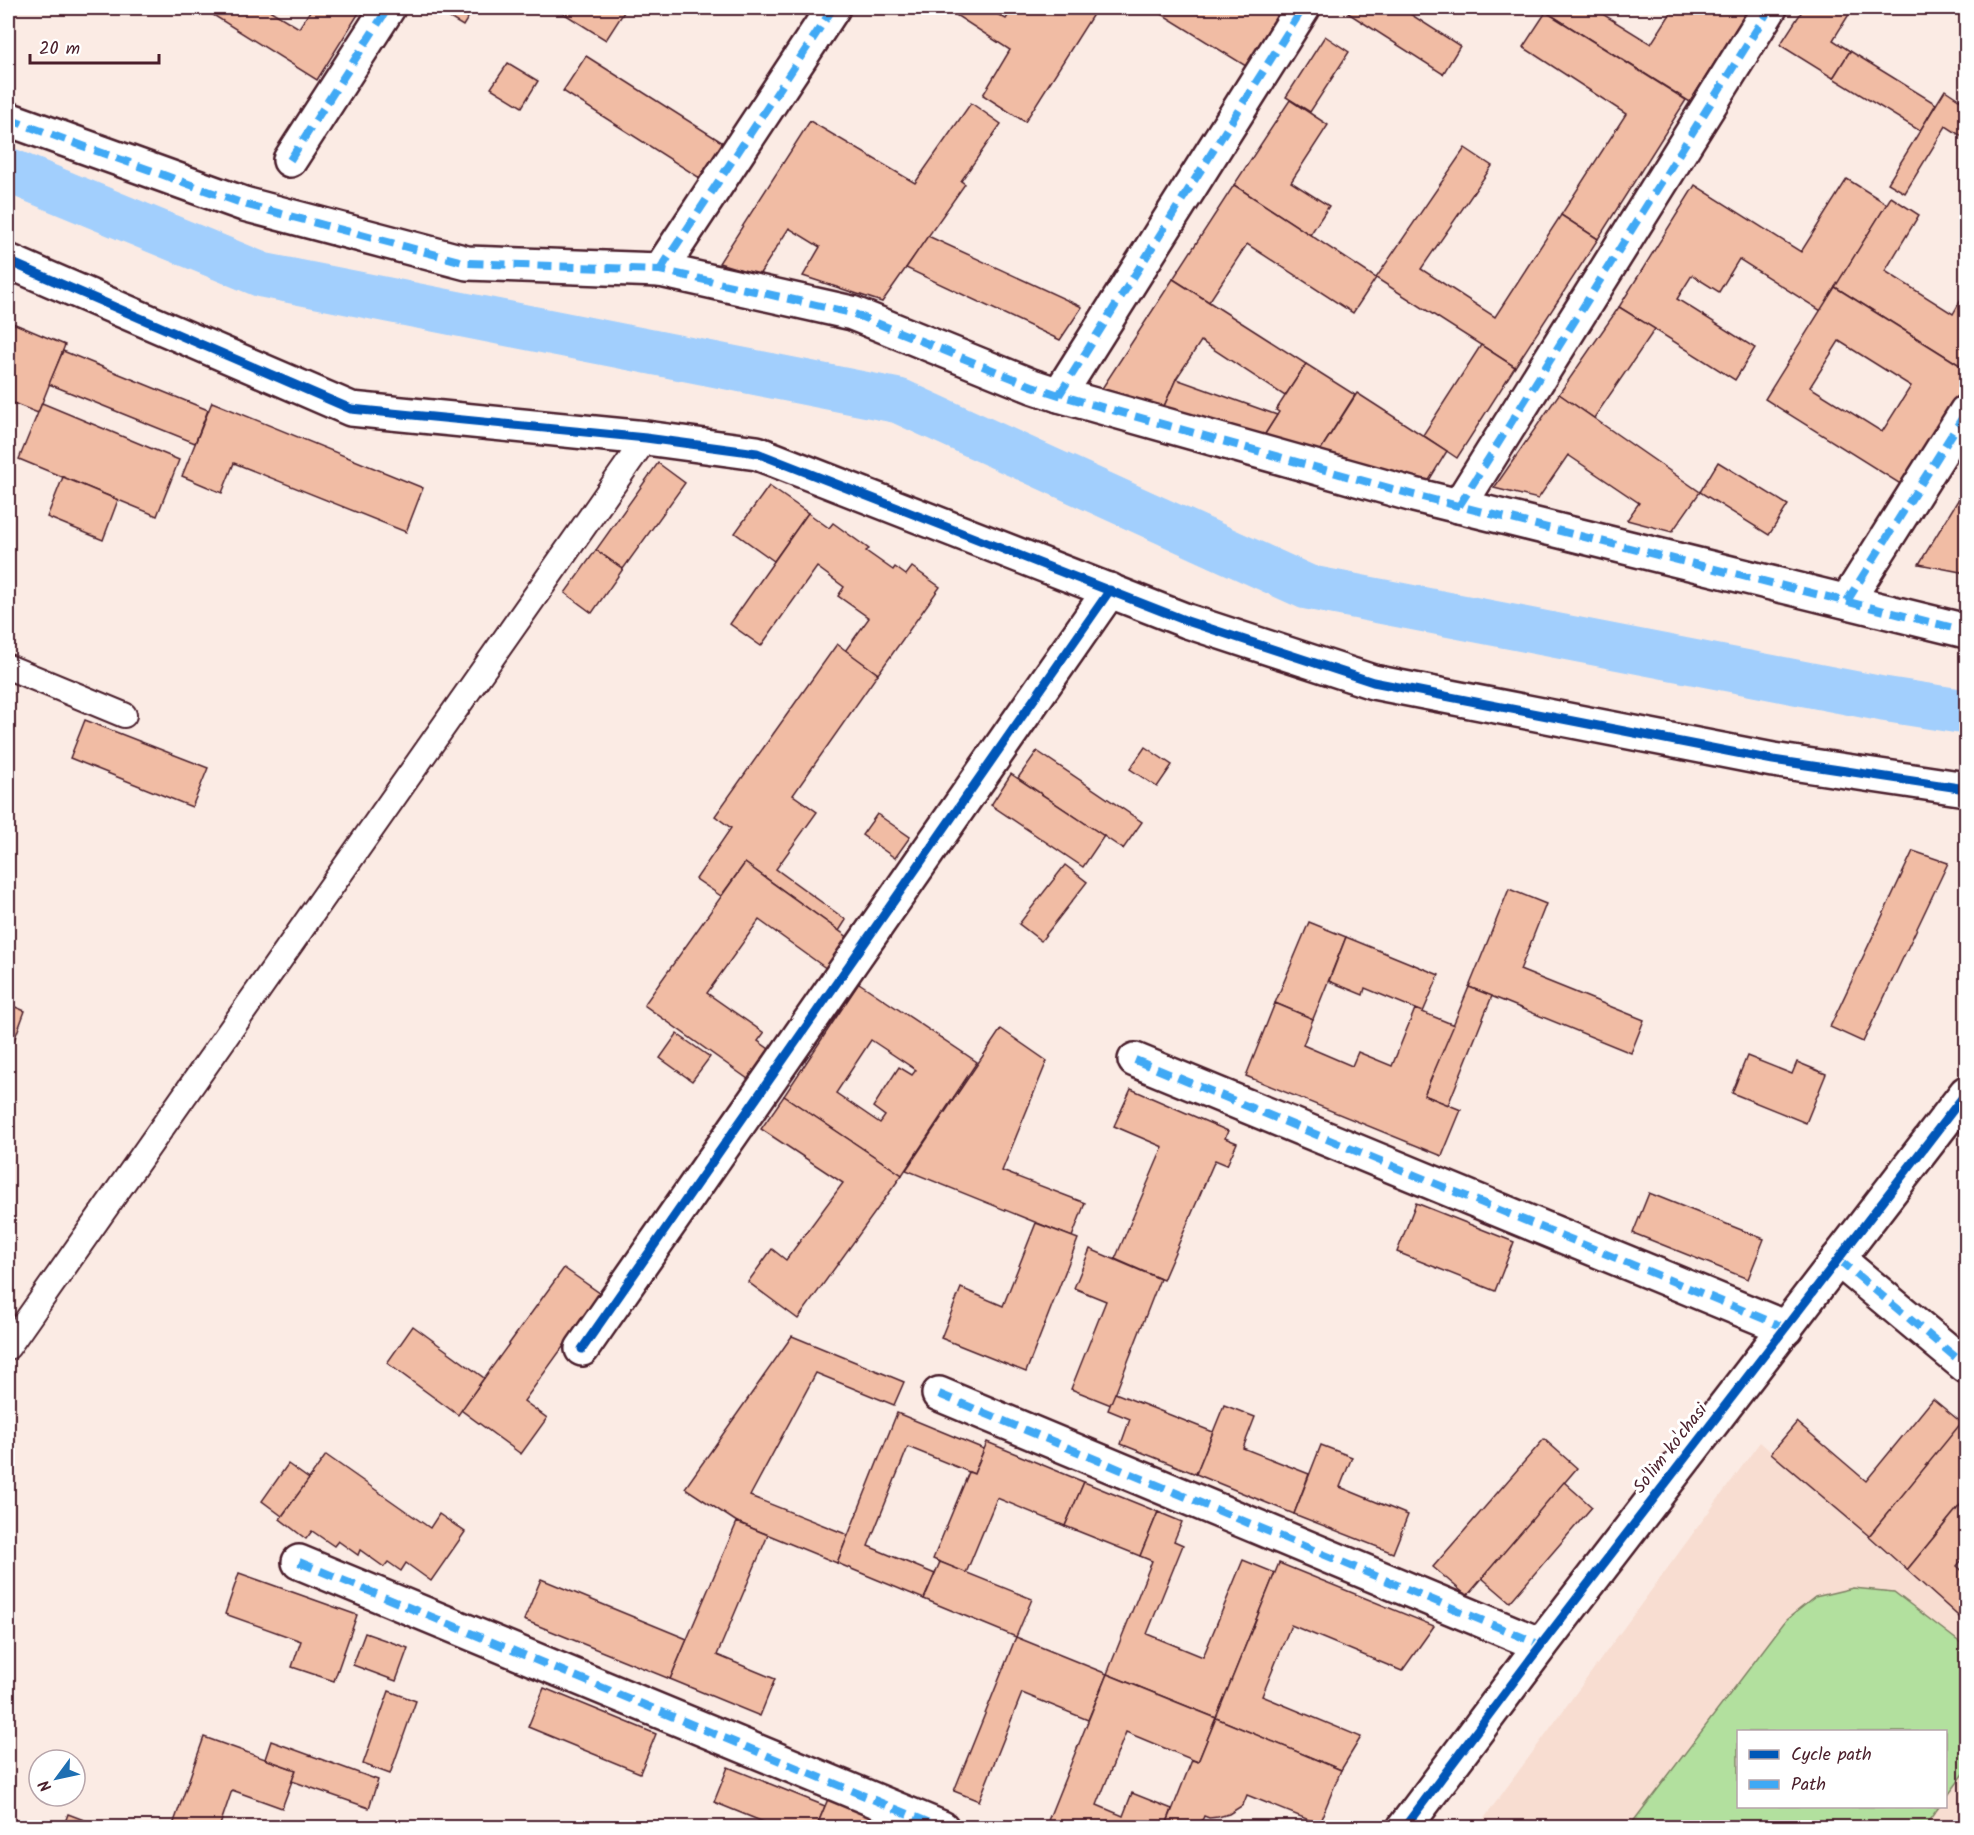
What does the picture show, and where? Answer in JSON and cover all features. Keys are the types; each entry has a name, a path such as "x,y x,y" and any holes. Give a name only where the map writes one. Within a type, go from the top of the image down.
{"street":[{"path":"290,160 388,8"},
{"path":"660,270 833,8"},
{"path":"1059,394 1303,8"},
{"path":"1459,506 1770,8"},
{"path":"8,119 244,204 468,263 660,270 852,313 1032,386 1402,492 1966,631"},
{"path":"8,261 351,409 646,438 757,453 1187,621 1373,682 1773,760 1966,789"},
{"path":"1847,601 1966,412"},
{"path":"582,1349 1110,590"},
{"path":"1135,1060 1786,1328"},
{"name":"So'lim ko'chasi","path":"1404,1827 1541,1645 1966,1093"},
{"path":"1838,1259 1966,1366"},
{"path":"939,1394 1541,1645"},
{"path":"299,1562 942,1827"}],"lane":[{"path":"8,1347 646,438"},
{"path":"8,667 124,715"}],"shaded area":[{"path":"1760,1442 1966,1623 1966,1827 1477,1828"}],"green space":[{"path":"1853,1588 1894,1592 1966,1647 1966,1771 1947,1797 1947,1730 1737,1730 1737,1808 1938,1808 1924,1827 1629,1827 1786,1620 1815,1597"}],"building":[{"path":"202,8 266,8 299,28 312,8 362,8 317,80"},
{"path":"433,8 474,8 463,26"},
{"path":"555,8 623,8 626,9 606,40"},
{"path":"945,8 986,8 1006,19 1013,8 1097,8 1025,122 983,95 1010,50"},
{"path":"1152,8 1287,8 1249,68"},
{"path":"1352,8 1401,8 1460,46 1443,74 1348,13"},
{"path":"1544,8 1593,8 1651,44 1674,8 1749,8 1690,102 1546,12"},
{"path":"1804,8 1853,8 1833,40 1850,51 1833,78 1780,45"},
{"path":"1546,12 1686,100 1598,239 1561,215 1626,114 1523,47"},
{"path":"1325,36 1349,52 1310,112 1286,97"},
{"path":"1850,51 1936,104 1920,131 1833,78"},
{"path":"586,56 728,146 706,182 563,91"},
{"path":"508,63 538,81 522,107 491,88"},
{"path":"1945,90 1966,104 1966,139 1946,126 1905,193 1888,183"},
{"path":"1290,100 1328,125 1291,182 1329,206 1310,235 1234,185"},
{"path":"971,103 1001,124 961,181 965,184 882,302 803,276 820,247 789,228 759,275 719,263 810,121 915,183"},
{"path":"1465,148 1492,166 1421,269 1495,317 1561,215 1598,239 1515,367 1376,278"},
{"path":"1847,179 1887,204 1821,311 1739,259 1719,292 1692,275 1677,299 1755,348 1735,380 1619,307 1695,185 1801,252"},
{"path":"1234,185 1376,278 1353,313 1247,244 1209,302 1173,279"},
{"path":"1891,197 1919,215 1885,271 1953,314 1966,291 1966,369 1835,287"},
{"path":"928,236 1082,307 1060,340 906,268"},
{"path":"1173,279 1306,364 1285,396 1201,341 1176,379 1162,411 1099,393"},
{"path":"1835,287 1966,369 1966,383 1902,485 1765,399","holes":["1839,341 1911,386 1882,432 1810,387"]},
{"path":"1619,307 1655,329 1594,418 1559,394"},
{"path":"8,321 65,345 38,413 8,401"},
{"path":"1481,345 1515,367 1457,458 1423,435"},
{"path":"63,351 208,410 195,443 49,384"},
{"path":"1306,364 1355,395 1316,457 1260,442 1279,412 1276,410"},
{"path":"1176,379 1277,415 1263,437 1162,411"},
{"path":"1357,393 1447,451 1425,487 1316,457"},
{"path":"1559,394 1700,492 1672,532 1627,520 1639,503 1568,455 1538,499 1494,488"},
{"path":"212,402 423,488 406,532 234,463 222,493 182,476"},
{"path":"42,403 179,460 157,516 19,459"},
{"path":"1718,462 1788,505 1769,535 1700,492"},
{"path":"658,463 685,483 623,569 596,550"},
{"path":"63,477 118,500 103,540 47,517"},
{"path":"769,486 808,513 774,561 735,533"},
{"path":"1966,487 1966,573 1919,564"},
{"path":"808,513 829,528 833,523 893,570 895,567 906,575 912,567 940,587 878,674 845,651 869,618 838,596 844,587 817,567 761,646 730,624"},
{"path":"596,550 623,569 592,613 565,593"},
{"path":"837,644 878,674 793,795 817,812 776,869 846,920 839,931 745,863 721,896 696,879 731,828 715,816"},
{"path":"85,720 208,768 192,807 70,758"},
{"path":"1145,747 1172,765 1157,787 1130,769"},
{"path":"1037,751 1142,822 1123,849 1018,778"},
{"path":"1011,774 1104,836 1083,867 991,805"},
{"path":"877,814 910,837 895,858 862,835"},
{"path":"1913,851 1948,863 1863,1042 1830,1027"},
{"path":"745,863 856,943 834,974 759,920 707,993 764,1033 758,1041 769,1049 748,1079 644,1005"},
{"path":"1065,865 1087,882 1041,941 1019,924"},
{"path":"1509,889 1546,904 1520,970 1644,1020 1631,1053 1469,987"},
{"path":"1309,922 1346,937 1313,1019 1275,1003"},
{"path":"1346,937 1439,975 1423,1012 1365,988 1363,995 1329,981"},
{"path":"859,983 977,1062 902,1175 784,1096","holes":["871,1040 916,1070 912,1075 899,1067 873,1107 885,1116 880,1123 836,1093"]},
{"path":"1469,987 1492,996 1448,1105 1424,1095"},
{"path":"1275,1003 1313,1019 1303,1045 1352,1066 1358,1052 1392,1066 1415,1009 1454,1025 1424,1095 1461,1110 1442,1156 1246,1076"},
{"path":"8,1004 25,1011 12,1046 8,1045"},
{"path":"1001,1029 1047,1061 1002,1171 1085,1203 1072,1237 906,1170"},
{"path":"677,1034 710,1057 692,1081 660,1058"},
{"path":"1747,1056 1792,1074 1797,1062 1826,1074 1806,1123 1732,1093"},
{"path":"1131,1089 1228,1131 1225,1138 1237,1143 1227,1165 1215,1160 1163,1280 1115,1259 1163,1147 1114,1126"},
{"path":"784,1096 902,1175 798,1319 748,1282 772,1249 786,1260 843,1183 761,1129"},
{"path":"1649,1193 1764,1239 1748,1279 1633,1233"},
{"path":"1416,1203 1514,1242 1495,1291 1397,1252"},
{"path":"1036,1223 1078,1239 1026,1372 941,1338 961,1288 1003,1306"},
{"path":"1090,1249 1160,1279 1111,1405 1071,1389 1106,1301 1074,1288"},
{"path":"564,1268 601,1294 524,1401 547,1418 521,1454 461,1410"},
{"path":"413,1326 484,1378 458,1415 387,1363"},
{"path":"792,1336 904,1382 894,1405 816,1373 750,1496 848,1535 837,1563 737,1522 685,1488"},
{"path":"1115,1393 1213,1432 1196,1474 1121,1444 1130,1419 1108,1410"},
{"path":"1933,1399 1962,1423 1869,1536 1771,1453 1797,1422 1866,1481"},
{"path":"1224,1405 1255,1417 1243,1448 1309,1474 1294,1514 1196,1474"},
{"path":"897,1413 984,1449 974,1474 908,1447 868,1546 935,1574 924,1599 837,1563"},
{"path":"1966,1417 1966,1498 1907,1570 1869,1536"},
{"path":"1544,1439 1577,1468 1467,1596 1433,1567"},
{"path":"987,1442 1084,1482 1065,1526 997,1498 966,1573 933,1559 969,1472 974,1474"},
{"path":"1321,1445 1352,1457 1340,1487 1408,1515 1393,1553 1294,1514"},
{"path":"326,1455 430,1528 439,1514 465,1532 431,1581 406,1563 401,1571 388,1562 384,1567 360,1550 358,1555 338,1541 334,1546 312,1531 306,1539 280,1519"},
{"path":"288,1464 309,1479 282,1516 262,1501"},
{"path":"1084,1482 1158,1512 1140,1556 1065,1526"},
{"path":"1564,1482 1592,1507 1510,1602 1482,1578"},
{"path":"1966,1498 1966,1555 1957,1566 1966,1574 1966,1623 1907,1570"},
{"path":"1158,1512 1182,1522 1174,1541 1183,1545 1147,1634 1203,1657 1243,1560 1275,1573 1216,1718 1107,1674 1152,1561 1140,1556"},
{"path":"737,1522 768,1535 717,1655 775,1679 760,1716 670,1679"},
{"path":"940,1562 1032,1599 1016,1637 924,1599"},
{"path":"1279,1563 1434,1626 1402,1671 1291,1625 1262,1696 1361,1737 1341,1770 1216,1718"},
{"path":"239,1573 357,1615 334,1681 292,1667 301,1641 225,1614"},
{"path":"541,1579 687,1639 670,1679 524,1620"},
{"path":"365,1633 408,1648 396,1681 353,1665"},
{"path":"1016,1637 1107,1674 1088,1720 1022,1693 979,1801 954,1791"},
{"path":"1107,1674 1216,1718 1198,1762 1126,1732 1097,1805 1123,1816 1132,1793 1172,1809 1165,1828 1045,1828"},
{"path":"544,1688 656,1734 640,1773 528,1727"},
{"path":"389,1691 416,1701 390,1774 363,1764"},
{"path":"1216,1718 1341,1770 1319,1824 1247,1795 1243,1805 1229,1814 1209,1818 1204,1816 1199,1828 1165,1828 1192,1760 1198,1762"},
{"path":"204,1737 296,1770 282,1808 232,1790 219,1828 172,1828"},
{"path":"271,1741 378,1780 369,1808 292,1781 296,1770 265,1759"},
{"path":"728,1767 825,1806 816,1828 778,1828 714,1802"},
{"path":"828,1799 896,1828 816,1828"},
{"path":"68,1814 105,1828 63,1828"}],"waterway":[{"path":"8,170 262,275 899,401 1307,587 1883,699 1966,712"}],"marked path":[{"path":"290,160 388,8"},
{"path":"660,270 833,8"},
{"path":"1059,395 1303,8"},
{"path":"1459,506 1770,8"},
{"path":"8,119 244,204 467,263 660,270 852,313 1059,395 1414,495 1966,631"},
{"path":"1847,601 1966,412"},
{"path":"1135,1060 1786,1328"},
{"path":"1838,1259 1966,1366"},
{"path":"939,1394 1541,1645"},
{"path":"299,1562 942,1828"}],"cycle path":[{"path":"8,261 351,409 646,438 757,453 1187,621 1373,682 1773,760 1966,789"},
{"path":"582,1349 1110,590"},
{"path":"1404,1828 1541,1645 1966,1093"}]}
